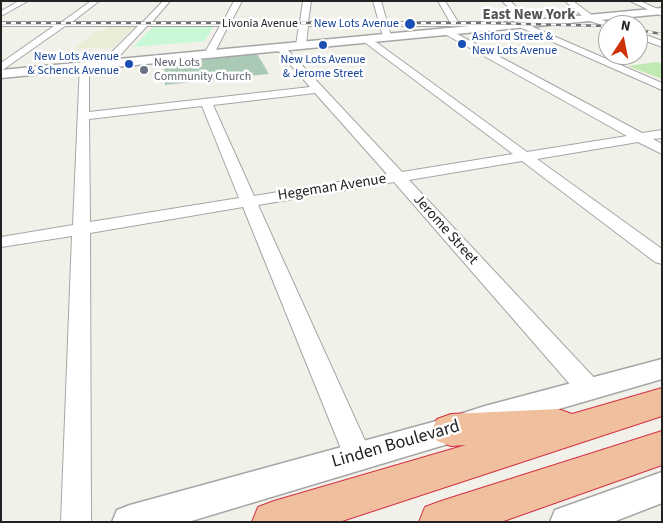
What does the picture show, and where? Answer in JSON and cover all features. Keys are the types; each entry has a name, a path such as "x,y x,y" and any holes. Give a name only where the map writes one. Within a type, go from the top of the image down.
{"highway":[{"path":"451,430 596,406 662,402"},
{"path":"274,522 596,406"},
{"path":"441,522 487,512 662,448"}],"street":[{"path":"1,14 25,1"},
{"path":"1,68 96,1"},
{"path":"106,64 167,1"},
{"path":"209,54 238,1"},
{"path":"301,45 307,1"},
{"path":"377,1 387,37"},
{"path":"441,1 456,24"},
{"path":"505,1 524,24 662,86"},
{"path":"568,1 590,18 598,21"},
{"path":"633,1 659,12"},
{"path":"1,74 659,12"},
{"name":"Livonia Avenue","path":"1,24 524,24"},
{"path":"446,31 662,150"},
{"path":"366,39 662,258"},
{"path":"648,39 662,44"},
{"name":"Jerome Street","path":"280,47 596,406"},
{"path":"76,522 84,66"},
{"path":"83,116 318,89"},
{"path":"206,102 358,456"},
{"name":"Hegeman Avenue","path":"1,242 662,134"},
{"path":"596,406 662,369"},
{"name":"Linden Boulevard","path":"130,522 451,430"},
{"path":"568,522 662,487"}],"green space":[{"path":"108,27 134,27 112,48 75,48 96,31 103,31"},
{"path":"153,27 213,27 205,41 133,47"},
{"path":"256,52 269,74 165,85 164,62"},
{"path":"657,62 662,64 662,79 628,66 648,65 648,63"}],"railway":[{"path":"1,23 486,23 598,26"},
{"path":"648,32 662,34"}],"place":[{"name":"New Lots Avenue","path":"410,24"},
{"name":"Ashford Street & New Lots Avenue","path":"462,44"},
{"name":"New Lots Avenue & Jerome Street","path":"323,45"},
{"name":"New Lots Avenue & Schenck Avenue","path":"129,64"},
{"name":"New Lots Community Church","path":"144,70"}],"district":[{"name":"East New York","path":"529,16"}]}
